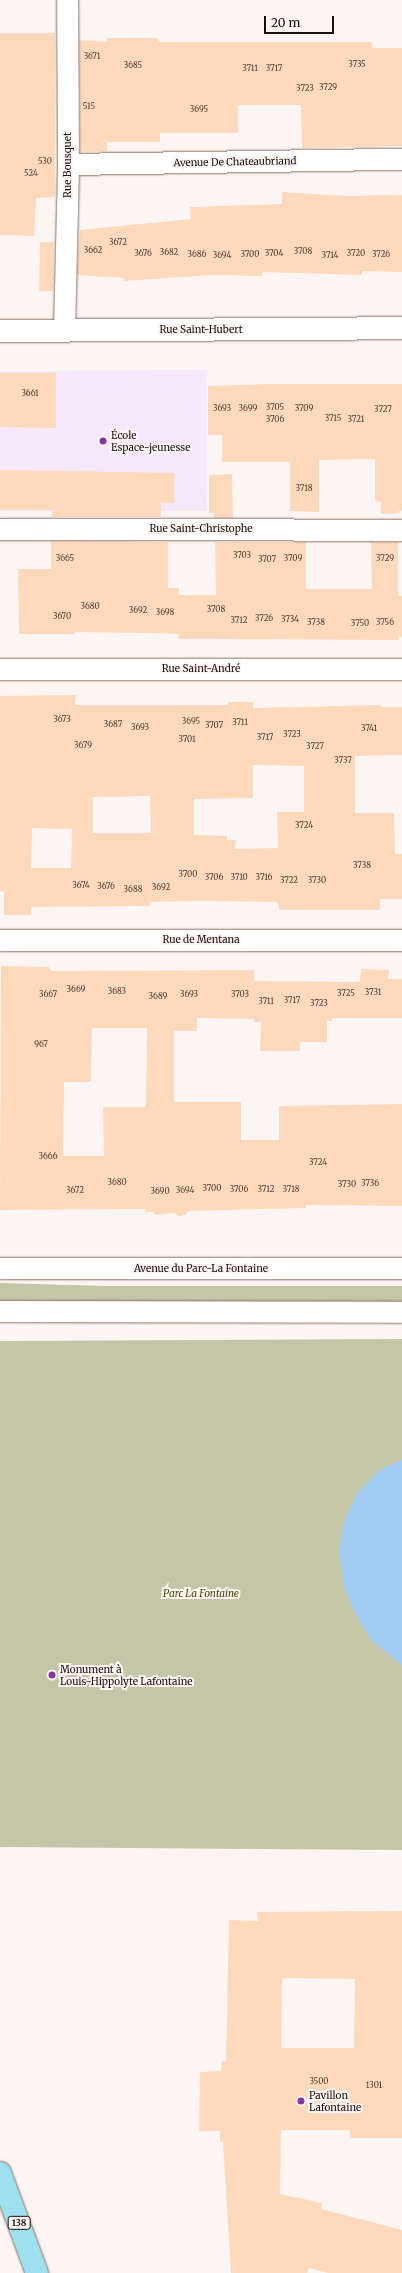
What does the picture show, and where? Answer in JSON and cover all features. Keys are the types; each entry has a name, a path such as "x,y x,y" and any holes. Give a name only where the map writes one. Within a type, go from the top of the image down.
{"main road":[{"name":"138","path":"0,2173 37,2273"}],"street":[{"name":"Rue Bousquet","path":"64,331 68,164 67,0"},
{"name":"Avenue De Chateaubriand","path":"68,164 402,159"},
{"name":"Rue Saint-Hubert","path":"0,331 402,328"},
{"name":"Rue Saint-Christophe","path":"0,529 402,530"},
{"name":"Rue Saint-André","path":"0,669 402,669"},
{"name":"Rue de Mentana","path":"0,940 402,940"},
{"name":"Avenue du Parc-La Fontaine","path":"0,1268 402,1268"},
{"path":"0,1311 402,1312"}],"shaded area":[{"name":"École Espace-jeunesse","path":"206,370 207,511 0,511 0,371"}],"green space":[{"path":"0,1283 106,1286 402,1286 402,1302 0,1302"},
{"name":"Parc La Fontaine","path":"402,1339 402,1850 0,1847 0,1341"}],"water":[{"path":"402,1460 402,1665 371,1640 355,1613 345,1589 339,1551 345,1519 358,1492 381,1469"}],"building":[{"path":"0,33 55,33 55,197 36,198 34,236 0,235"},
{"path":"107,38 156,38 160,42 372,42 372,48 402,48 402,146 302,148 301,105 238,105 238,133 160,133 160,142 107,142 107,151 80,152 79,40 107,42"},
{"path":"282,192 347,196 402,195 402,272 362,271 362,275 262,272 262,276 212,275 123,281 124,278 77,275 80,230 191,219 190,207 282,204"},
{"path":"40,242 54,242 53,291 39,291"},
{"path":"0,373 56,373 56,428 0,427"},
{"path":"268,384 402,384 402,511 399,511 399,513 381,514 381,502 375,501 375,459 319,460 319,512 290,511 290,462 222,462 222,435 208,435 208,386"},
{"path":"0,470 174,473 174,503 161,503 161,517 52,517 52,510 0,510"},
{"path":"232,474 233,518 214,518 214,513 209,513 209,475"},
{"path":"51,541 168,542 168,588 179,588 179,595 216,595 215,542 306,542 306,589 372,589 371,542 398,542 398,596 402,596 402,637 398,637 399,640 178,639 179,634 150,633 74,632 75,634 19,634 18,569 51,569"},
{"path":"76,695 75,705 228,705 228,702 253,702 253,708 381,705 381,707 402,707 402,755 355,756 355,813 394,813 395,854 402,854 402,899 380,899 380,910 279,910 278,902 203,901 150,902 150,906 31,907 31,915 4,915 4,892 0,891 0,696","holes":["253,765 304,766 304,812 277,812 278,848 235,849 236,840 227,840 227,836 194,835 194,799 253,798","150,796 151,833 93,833 93,797","32,828 72,829 71,868 31,868"]},
{"path":"1,966 49,967 52,971 254,970 254,981 360,982 361,969 389,970 388,979 402,979 402,1018 332,1018 332,1021 327,1021 327,1042 300,1042 300,1051 260,1051 261,1022 254,1022 254,1019 197,1018 197,1031 174,1031 174,1102 241,1102 241,1140 279,1140 279,1106 402,1104 402,1206 306,1205 306,1208 189,1211 185,1215 178,1216 174,1213 156,1215 154,1212 145,1212 145,1209 0,1210","holes":["92,1028 147,1028 146,1107 103,1107 104,1156 63,1156 64,1082 91,1082"]},
{"name":"Pavillon Lafontaine","path":"402,1911 402,2138 350,2138 350,2130 281,2130 280,2194 322,2203 321,2209 402,2230 402,2273 328,2273 309,2268 307,2273 231,2273 223,2142 220,2142 220,2131 199,2131 200,2072 221,2071 222,2061 226,2061 229,1920 258,1921 257,1912","holes":["282,1978 355,1979 354,2048 281,2048"]}],"place":[{"name":"École Espace-jeunesse","path":"103,441"},
{"name":"Monument à Louis-Hippolyte Lafontaine","path":"52,1675"},
{"name":"Pavillon Lafontaine","path":"301,2101"}]}
